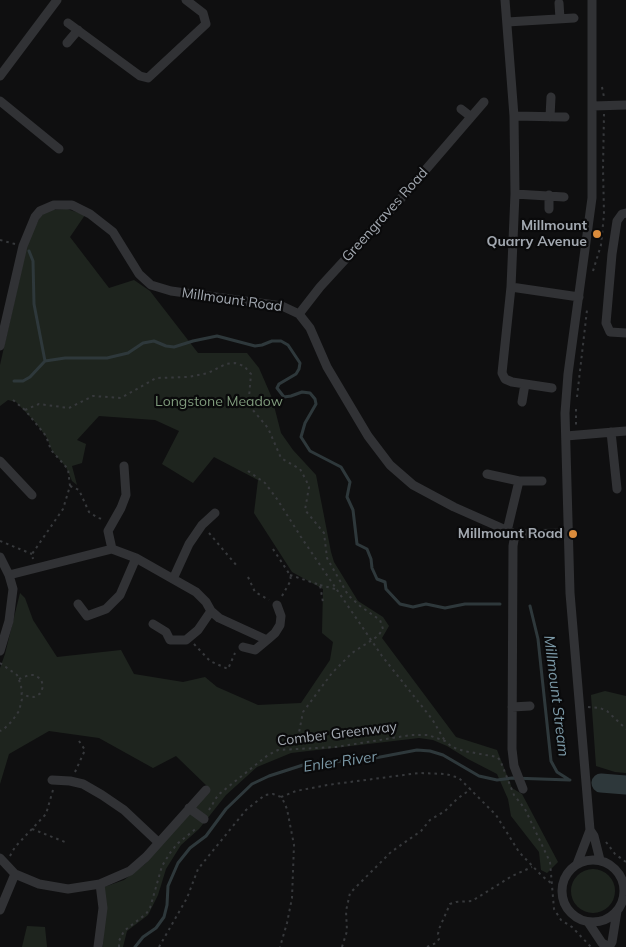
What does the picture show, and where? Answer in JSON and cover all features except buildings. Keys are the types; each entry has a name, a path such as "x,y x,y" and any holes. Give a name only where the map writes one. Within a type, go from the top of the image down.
{"street":[{"path":"0,76 57,0"},
{"path":"68,23 140,76 148,78 206,24 203,14 186,0"},
{"path":"505,0 514,116 515,194 511,287 502,373 505,379 552,388"},
{"path":"577,864 590,830 570,593 565,413 568,374 592,198 592,0"},
{"path":"559,3 560,19"},
{"path":"507,22 574,18"},
{"path":"67,43 78,30"},
{"path":"550,117 551,98"},
{"path":"0,101 59,149"},
{"name":"Greengraves Road","path":"299,314 320,287 397,203 484,102"},
{"path":"593,106 626,105"},
{"path":"462,109 470,116"},
{"path":"514,116 565,117"},
{"path":"515,194 564,197"},
{"path":"549,209 550,195"},
{"name":"Millmount Road","path":"22,246 35,217 40,211 54,205 72,205 90,214 107,227 120,242 139,274 151,285 171,292 282,306 299,314 310,328 323,359 368,436 390,465 408,481 428,494 511,532 568,533"},
{"path":"626,213 622,214 617,221 606,323 610,332 626,333"},
{"path":"0,346 22,246"},
{"path":"511,287 579,296"},
{"path":"522,402 525,384"},
{"path":"566,436 626,431"},
{"path":"611,432 617,489"},
{"path":"0,461 32,495"},
{"path":"112,549 108,531 126,495 124,466"},
{"path":"487,474 519,481 542,481"},
{"path":"519,481 511,532 513,546 512,749 514,766 522,789"},
{"path":"173,579 189,544 202,525 215,513"},
{"path":"9,575 112,549 136,558 196,592 206,602 211,612 219,618 267,640"},
{"path":"0,556 13,589 9,622 0,650"},
{"path":"78,604 86,616 106,609 120,595 136,558"},
{"path":"243,647 255,650 275,633 280,625 281,616 278,605"},
{"path":"153,624 166,632 170,640 186,640 198,630 211,612"},
{"path":"512,707 530,706"},
{"path":"54,780 83,784 102,795 124,810 158,842"},
{"path":"2,861 15,874 39,884 76,888 100,884 130,871 146,857 206,790"},
{"path":"189,808 204,819"},
{"path":"590,830 594,836 600,860"},
{"path":"600,860 610,864 622,874 625,898 611,917 599,922 588,922 572,915 566,906 562,897 562,887 565,877 571,868 577,864 600,860"},
{"path":"0,910 15,874"},
{"path":"98,947 103,908 100,884"},
{"path":"588,922 602,943 609,947 612,942 618,910"}],"path":[{"path":"592,274 601,244 604,214 604,116"},
{"path":"0,240 22,246"},
{"path":"577,396 587,316"},
{"path":"25,410 39,404 69,408 93,396 121,398 156,378 188,377 208,373 226,364 235,363 244,366 251,374 249,397 252,410 268,428 281,458 300,469 306,480 309,487 305,510 324,533 327,558 348,595 380,620 383,628 378,636 352,653 332,673 303,712 296,748"},
{"path":"0,541 32,554 63,509 70,486 68,469 51,450 46,436 25,410 13,400"},
{"path":"576,406 576,420"},
{"path":"248,472 265,483 277,499 336,590 371,640 432,719 445,741"},
{"path":"70,486 80,490 89,512 98,518 113,520"},
{"path":"202,525 237,566"},
{"path":"248,577 255,592 278,605 291,580 290,574 273,549"},
{"path":"290,574 336,590"},
{"path":"320,585 323,602"},
{"path":"188,638 210,661 228,668 234,654 243,647"},
{"path":"0,663 17,675 22,693 19,711 12,721 4,729 0,730"},
{"path":"19,679 34,675 41,679 43,686 40,693 34,697 22,693"},
{"path":"587,707 600,708 607,711 626,728"},
{"name":"Comber Greenway","path":"119,947 119,941 124,931 146,914 150,908 162,866 170,852 177,844 197,829 218,795 268,755 278,750 345,746 411,734 428,735 464,751 496,757 502,766 514,795 525,809 550,862 554,909 561,920 572,927 591,947"},
{"path":"70,781 85,750 77,738"},
{"path":"281,798 296,791 327,785 419,773 446,774 459,778 496,814 519,852 532,867 552,884"},
{"path":"2,861 46,814 52,799 54,780"},
{"path":"342,947 347,931 346,911 350,893 391,852 421,831 430,820 445,811 457,798 471,789"},
{"path":"159,947 187,898 198,869 246,810 265,795 273,794 281,798 287,809 294,845 292,898 288,923 280,947"},
{"path":"32,829 65,842"},
{"path":"603,836 609,846 626,862"},
{"path":"427,947 436,943 439,939 439,929 450,904 472,901 512,876 532,867"}],"green space":[{"name":"Longstone Meadow","path":"67,209 85,215 70,237 109,288 134,280 150,291 198,353 247,353 259,368 272,398 281,433 293,450 316,475 334,562 358,601 383,617 389,626 382,638 456,737 497,750 512,788 522,794 558,862 547,873 541,870 539,852 511,816 508,799 497,774 447,746 433,740 419,738 291,753 257,767 226,795 199,829 181,845 166,869 158,895 148,915 127,931 123,947 103,947 104,887 124,880 145,864 209,788 176,756 153,768 99,738 49,731 9,754 0,784 0,668 20,593 25,598 33,620 57,657 121,650 134,674 183,682 205,677 217,687 258,705 301,703 330,660 333,642 322,633 323,589 292,572 254,513 258,480 214,457 193,483 162,464 179,431 155,420 99,416 77,440 86,444 82,463 72,466 77,485 72,481 66,467 52,451 47,438 16,402 8,400 0,406 0,365 28,241 41,215 51,210"},
{"path":"605,691 626,696 626,773 615,772 596,766 591,695"},
{"path":"597,869 609,875 614,882 614,900 609,907 602,912 589,913 577,907 572,900 571,887 577,875 584,870"},
{"path":"27,926 45,927 47,947 22,947"}],"waterway":[{"path":"29,251 33,261 34,304 45,361"},
{"name":"Millmount Stream","path":"45,361 65,358 107,358 128,353 143,343 154,341 174,347 217,336 255,346 272,341 281,341 288,345 300,363 296,374 279,384 277,388 284,397 302,392 310,393 315,399 316,404 305,423 301,437 310,451 341,467 350,482 347,497 353,510 357,544 367,549 377,579 385,582 386,589 400,604 413,607 426,604 445,608 465,604 500,604"},
{"path":"14,381 23,381 30,377 45,361"},
{"name":"Millmount Stream","path":"530,606 538,639 551,761 557,772 568,779"},
{"name":"Enler River","path":"135,947 143,937 156,928 164,917 168,886 178,863 190,848 206,836 226,809 252,784 269,776 303,765 375,758 417,750 443,755 479,776 497,780 512,778 570,780"},
{"name":"Enler River","path":"601,783 626,785"}],"place":[{"name":"Millmount Quarry Avenue","path":"597,234"},
{"name":"Millmount Road","path":"573,534"}]}
